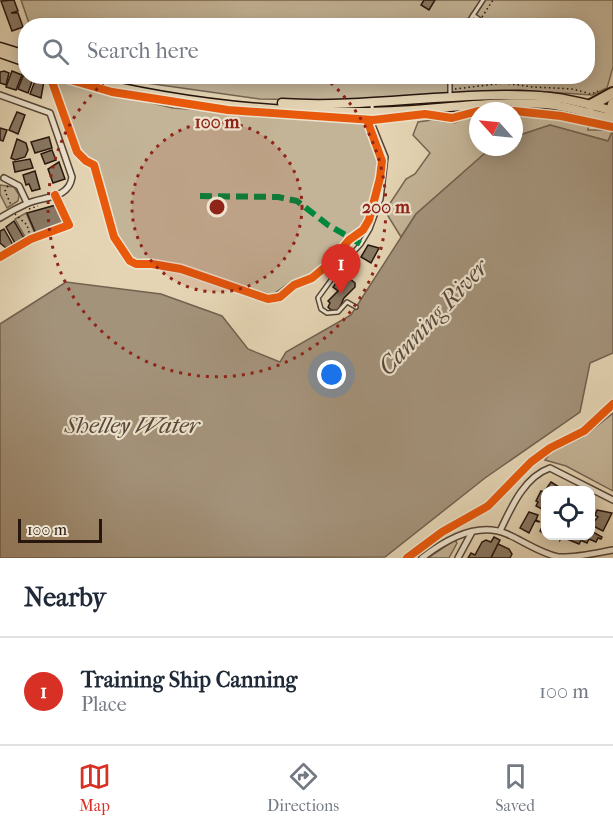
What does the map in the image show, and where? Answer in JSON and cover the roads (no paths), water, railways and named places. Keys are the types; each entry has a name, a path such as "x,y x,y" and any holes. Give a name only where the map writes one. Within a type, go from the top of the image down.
{"highway":[{"path":"591,105 613,93"}],"main road":[{"path":"0,47 18,53"},
{"path":"0,53 18,59"},
{"path":"107,84 169,98 315,112 450,99 534,96 591,105 612,112"},
{"path":"127,84 162,92 227,100 304,105 372,108 535,104 612,112"}],"street":[{"path":"0,94 50,113 72,177 71,186 65,192 27,203 0,218"},
{"path":"4,178 19,186 27,203"},
{"path":"500,531 521,492 535,476 550,468 613,500"},
{"path":"422,558 442,543 460,534 472,532 500,531 558,557 613,550"},
{"path":"458,558 472,532"}],"lane":[{"path":"471,18 481,1"},
{"path":"473,15 477,18"},
{"path":"450,84 450,99"},
{"path":"356,307 347,302 338,312 327,314 321,309 318,298 361,244 379,206 387,165 383,147 373,125 372,108"}],"water":[{"name":"Shelley Water","path":"550,125 608,141 613,130 613,353 590,363 580,412 485,478 385,557 0,558 0,324 66,282 161,294 222,316 248,349 280,362 286,352 351,315 416,214 482,156 523,156 523,134"}],"place":[{"name":"Training Ship Canning","path":"341,294"}],"water label":[{"name":"Canning River","path":"433,317"}]}
